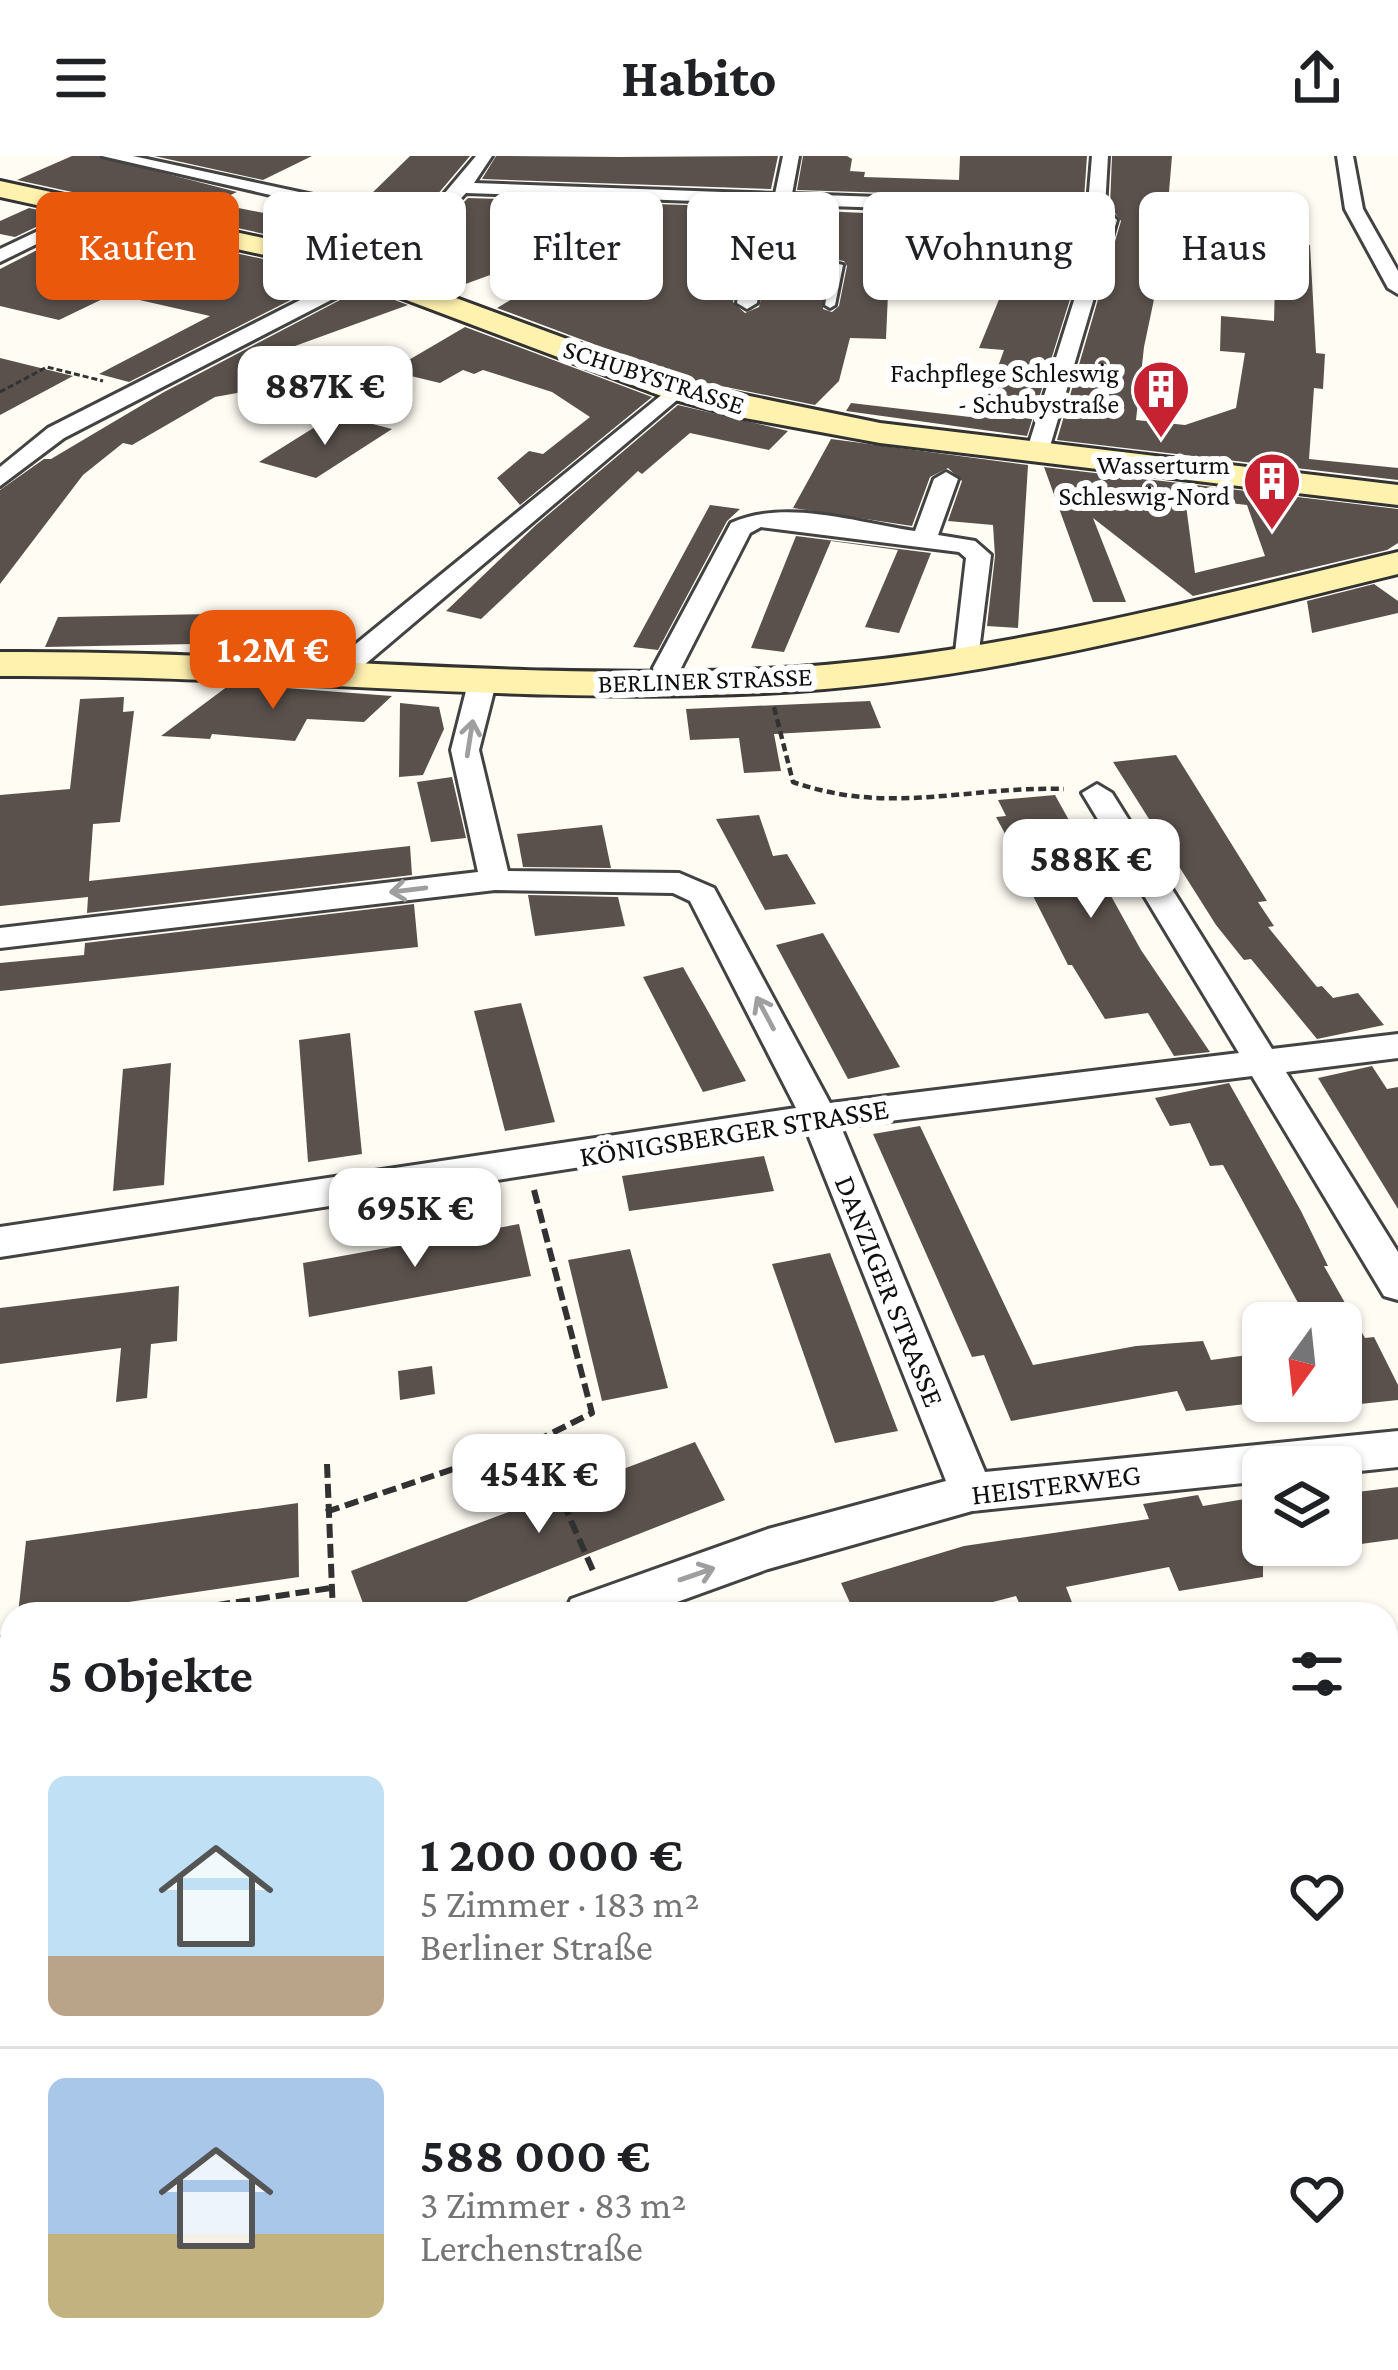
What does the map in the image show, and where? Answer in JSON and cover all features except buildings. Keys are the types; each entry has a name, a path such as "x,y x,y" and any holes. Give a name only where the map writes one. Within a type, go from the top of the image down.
{"street":[{"path":"110,156 276,192"},
{"path":"458,192 484,156"},
{"path":"775,192 791,156"},
{"path":"1097,192 1100,156"},
{"path":"1345,156 1354,209 1398,288"},
{"path":"462,188 687,195"},
{"name":"SCHUBYSTRASSE","path":"0,189 36,196"},
{"path":"0,256 36,239"},
{"path":"0,478 56,433 317,300"},
{"name":"SCHUBYSTRASSE","path":"439,300 676,390 856,429 1398,495"},
{"path":"1037,453 1084,300"},
{"path":"340,671 676,390"},
{"path":"925,537 946,479"},
{"path":"668,684 667,668 740,528 757,520 925,537 979,555 967,662"},
{"name":"BERLINER STRASSE","path":"0,664 668,684 768,681 967,662 1398,563"},
{"path":"483,679 465,750 495,880"},
{"path":"1097,793 1398,1286"},
{"name":"DANZIGER STRASSE","path":"0,938 495,880 679,883 703,895 819,1117 972,1492"},
{"name":"KÖNIGSBERGER STRASSE","path":"0,1243 819,1117 1398,1046"},
{"name":"HEISTERWEG","path":"618,1602 768,1550 972,1492 1398,1449"}],"lane":[{"path":"830,305 831,300"}],"path":[{"path":"0,392 47,367 136,389"},
{"path":"768,681 793,782 798,785 880,805 1056,788 1097,793"},
{"path":"326,1512 536,1441 592,1413 527,1164"},
{"path":"536,1441 595,1602"},
{"path":"327,1465 332,1602"},
{"path":"237,1602 331,1588"}],"place":[{"name":"Fachpflege Schleswig - Schubystraße","path":"1161,440"},
{"name":"Wasserturm Schleswig-Nord","path":"1272,532"}]}
